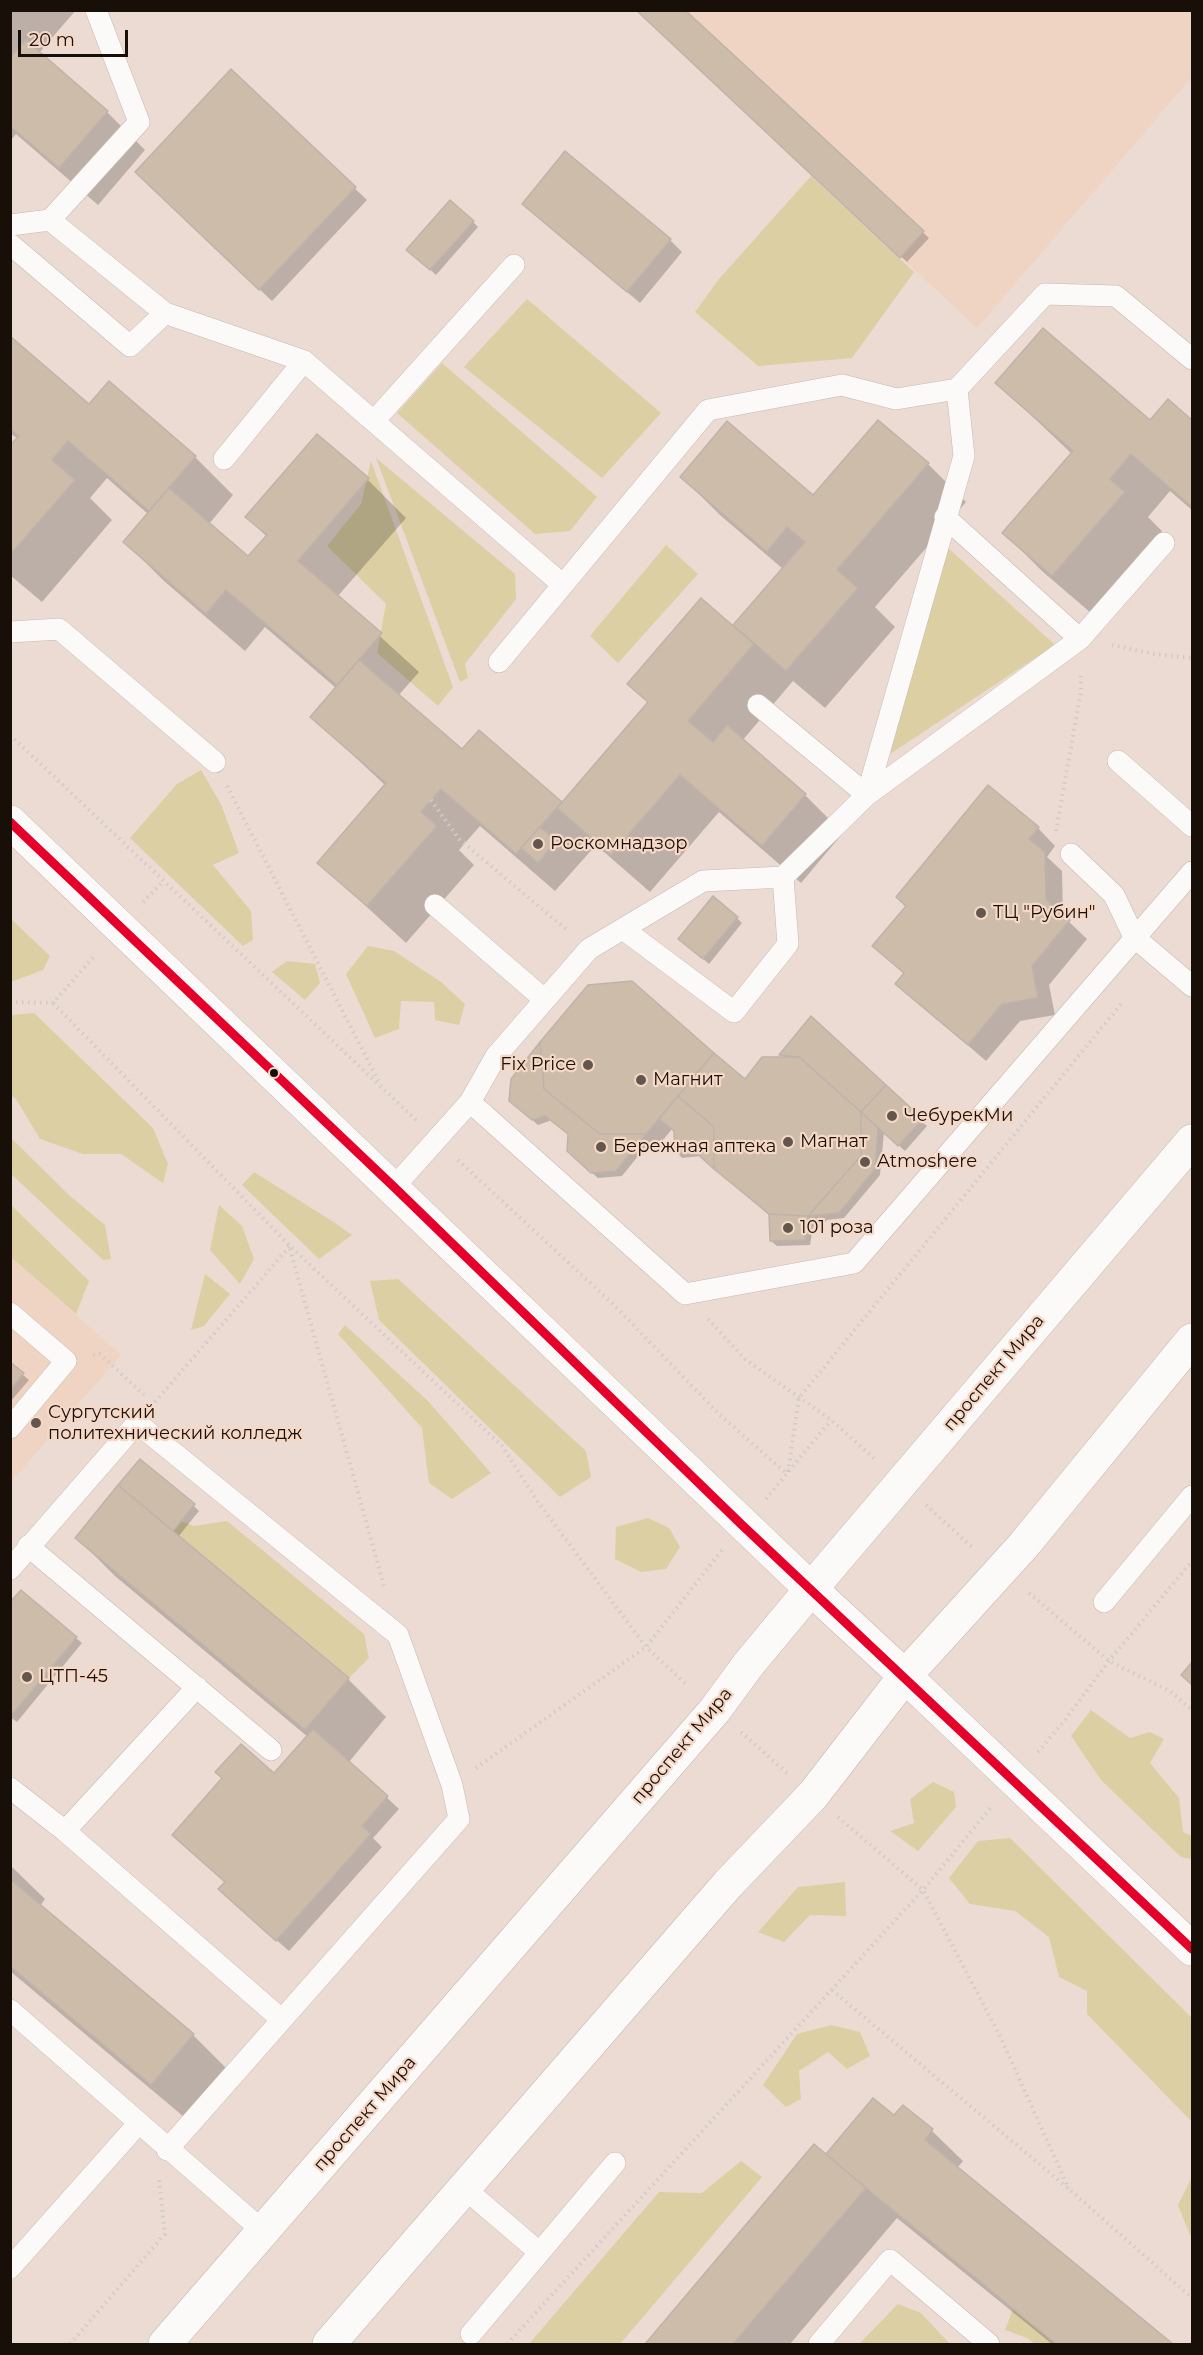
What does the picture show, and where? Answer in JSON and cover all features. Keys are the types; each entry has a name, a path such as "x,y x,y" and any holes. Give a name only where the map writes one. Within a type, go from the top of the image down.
{"main road":[{"path":"10,822 394,1187 742,1525 905,1676 1192,1949"},
{"name":"проспект Мира","path":"165,2344 715,1710 748,1665 1192,1141"},
{"path":"328,2344 728,1884 813,1795 905,1676 1023,1546 1192,1340"}],"lane":[{"path":"10,225 50,219 139,122 96,10"},
{"path":"50,219 165,313 304,361 563,585"},
{"path":"10,244 130,346 165,313"},
{"path":"374,421 514,265"},
{"path":"499,662 708,410 842,385 896,399 957,389 1045,294 1116,296 1192,359"},
{"path":"224,459 304,361"},
{"path":"867,795 964,456 957,389"},
{"path":"945,517 1080,639"},
{"path":"394,1187 470,1102 496,1056 589,949 703,881 783,877 867,795 1080,639 1164,543"},
{"path":"10,632 59,628 215,762"},
{"path":"758,705 867,795"},
{"path":"1118,761 1192,826"},
{"path":"1071,854 1114,895 1134,937 1192,986"},
{"path":"470,1102 685,1294 854,1263 1192,872"},
{"path":"623,928 734,1012 788,944 783,877"},
{"path":"435,905 545,1000"},
{"path":"10,1313 66,1361 10,1428"},
{"path":"10,1569 137,1423 398,1635 452,1785 459,1819 281,2019 10,2268"},
{"path":"1104,1602 1192,1496"},
{"path":"28,1546 271,1750"},
{"path":"65,1831 197,1687"},
{"path":"10,1788 65,1831 281,2019"},
{"path":"10,2010 263,2231"},
{"path":"471,2334 615,2163"},
{"path":"464,2188 539,2252"},
{"path":"819,2344 890,2260 989,2344"}],"path":[{"path":"1071,854 1055,828 1081,691 1080,639 1154,654 1192,658"},
{"path":"10,735 436,1140 614,1305 719,1414 788,1474 799,1398 1122,1002"},
{"path":"215,762 383,1088"},
{"path":"431,800 459,839 589,949"},
{"path":"53,1003 290,1246 502,1446 538,1502 646,1647 922,1890 999,2034 1069,2189"},
{"path":"137,1423 290,1246"},
{"path":"290,1246 398,1635"},
{"path":"685,1294 745,1359 831,1420 999,1571 1033,1595 1109,1661 1170,1691 1192,1710"},
{"path":"100,1354 128,1380"},
{"path":"507,2344 922,1890 1065,1720 1109,1661 1192,1561"},
{"path":"832,1990 1069,2189 1192,2298"},
{"path":"70,2344 165,2234 153,2137"}],"shaded area":[{"path":"636,11 1192,11 1192,77 977,328"},
{"path":"811,176 914,272 852,358 758,366 695,312 719,279"},
{"path":"527,299 661,413 602,478 464,367"},
{"path":"442,363 597,497 570,531 535,534 397,413"},
{"path":"376,458 515,574 516,599 465,664 468,678 460,682"},
{"path":"371,461 453,687 438,706 377,653 386,604 327,546 361,504"},
{"path":"666,545 698,574 618,663 590,636"},
{"path":"946,546 1055,645 890,754"},
{"path":"201,770 221,804 239,853 213,865 251,911 253,940 243,946 130,838 177,784"},
{"path":"10,918 50,956 43,970 11,982"},
{"path":"368,946 394,951 441,982 465,1004 459,1025 435,1020 434,1002 401,1001 399,1029 375,1038 346,974"},
{"path":"287,961 315,964 320,983 305,1000 272,972"},
{"path":"34,1013 153,1128 168,1164 163,1183 121,1154 83,1154 40,1139 16,1099 10,1095 11,1015"},
{"path":"10,1137 70,1196 105,1225 111,1259 103,1260 11,1174"},
{"path":"254,1172 352,1235 319,1259 242,1185"},
{"path":"11,1205 89,1281 76,1314 11,1257"},
{"path":"219,1205 242,1226 254,1259 240,1284 210,1250"},
{"name":"Сургутский политехнический колледж","path":"11,1257 121,1355 11,1482"},
{"path":"205,1274 230,1294 204,1326 191,1330"},
{"path":"398,1279 586,1451 591,1477 560,1497 379,1320 370,1281"},
{"path":"345,1325 428,1401 491,1473 452,1499 429,1483 422,1428 338,1334"},
{"path":"648,1518 669,1528 680,1547 666,1569 641,1572 615,1559 616,1527"},
{"path":"181,1521 194,1526 227,1521 364,1634 369,1658 349,1678 173,1531"},
{"path":"1091,1710 1130,1738 1150,1732 1164,1739 1150,1763 1179,1798 1183,1832 1192,1836 1192,1859 1181,1857 1101,1780 1071,1736"},
{"path":"933,1782 954,1792 956,1807 918,1851 890,1831 914,1823 910,1799"},
{"path":"1010,1838 1192,2018 1192,2122 1087,2014 1087,1991 1059,1977 1049,1937 1015,1911 970,1904 949,1878 978,1841"},
{"path":"845,1882 846,1916 810,1915 784,1942 758,1932 798,1887"},
{"path":"831,2025 860,2032 870,2056 847,2069 828,2052 799,2071 801,2099 786,2107 763,2085 797,2034"},
{"path":"741,2161 762,2177 620,2344 529,2344 659,2192 702,2193"},
{"path":"1192,2177 1192,2236 1178,2205"},
{"path":"898,2304 921,2313 950,2344 859,2344"},
{"path":"1013,2309 1056,2344 1035,2344 1027,2338 1005,2330"}],"building":[{"path":"636,10 685,10 924,231 900,258"},
{"path":"26,40 108,111 59,168 10,126 10,57"},
{"path":"231,69 356,187 259,290 135,172"},
{"path":"565,151 671,239 627,292 522,204"},
{"path":"450,200 474,221 430,270 406,250"},
{"path":"1043,328 1150,420 1168,399 1192,420 1192,507 1131,454 1110,479 1125,492 1052,576 1002,533 1073,451 995,383"},
{"path":"10,336 89,404 109,381 196,456 149,511 68,441 52,460 75,480 10,555 10,445 19,436 10,429"},
{"path":"878,420 929,463 837,570 858,588 786,671 733,625 805,542 787,527 767,552 680,477 727,421 813,495"},
{"path":"317,434 369,478 298,561 382,633 337,685 226,590 206,614 123,542 169,488 248,556 267,535 245,517"},
{"path":"701,598 754,644 688,721 713,742 727,725 806,794 762,846 680,775 611,855 557,808 648,702 627,684"},
{"path":"359,660 462,749 479,730 562,802 516,854 441,789 421,812 437,826 367,906 317,863 386,783 310,717"},
{"name":"ТЦ \"Рубин\"","path":"988,785 1039,827 1029,839 1045,852 1046,900 1070,920 1032,966 1038,998 1002,1004 968,1045 895,984 904,973 872,946 906,906 896,897"},
{"path":"540,827 556,841 538,863 521,848"},
{"path":"713,896 738,917 703,959 678,939"},
{"path":"632,981 714,1053 646,1134 600,1134 544,1089 540,1042 588,985"},
{"path":"811,1016 886,1085 861,1112 799,1057 779,1055"},
{"path":"540,1042 544,1089 600,1134 646,1134 616,1171 591,1173 567,1151 568,1134 545,1116 532,1120 509,1101 511,1079"},
{"name":"Магнат","path":"714,1053 745,1079 762,1057 799,1057 861,1112 861,1156 808,1216 769,1214 714,1169 714,1127 678,1096"},
{"name":"ЧебурекМи","path":"886,1085 923,1119 898,1146 861,1112"},
{"path":"678,1096 714,1127 714,1169 694,1151 675,1153 674,1131 659,1119"},
{"name":"Atmoshere","path":"861,1112 878,1128 875,1169 839,1213 808,1216 861,1156"},
{"name":"101 роза","path":"769,1214 808,1216 805,1240 770,1241"},
{"path":"10,1362 24,1373 10,1390"},
{"path":"140,1459 195,1504 173,1531 118,1485"},
{"path":"118,1485 349,1678 305,1730 75,1538"},
{"name":"ЦТП-45","path":"21,1590 77,1637 10,1717 10,1602"},
{"path":"1192,1662 1192,1685 1181,1675"},
{"path":"313,1729 388,1796 362,1826 371,1834 276,1941 218,1889 225,1882 172,1835 222,1778 215,1772 241,1744 274,1773"},
{"path":"10,1879 194,2034 151,2085 10,1966"},
{"path":"873,2098 894,2115 903,2105 933,2129 925,2140 1173,2344 1056,2344 826,2154"},
{"path":"814,2144 866,2188 733,2344 645,2344"}],"transit line":[{"path":"10,822 394,1187 742,1525 1192,1949"}],"place":[{"name":"Роскомнадзор","path":"538,844"},
{"name":"ТЦ \"Рубин\"","path":"981,913"},
{"name":"Fix Price","path":"588,1065"},
{"name":"Магнит","path":"641,1080"},
{"name":"ЧебурекМи","path":"892,1116"},
{"name":"Магнат","path":"788,1142"},
{"name":"Бережная аптека","path":"601,1147"},
{"name":"Atmoshere","path":"865,1162"},
{"name":"101 роза","path":"788,1228"},
{"name":"Сургутский политехнический колледж","path":"36,1423"},
{"name":"ЦТП-45","path":"27,1677"}]}
